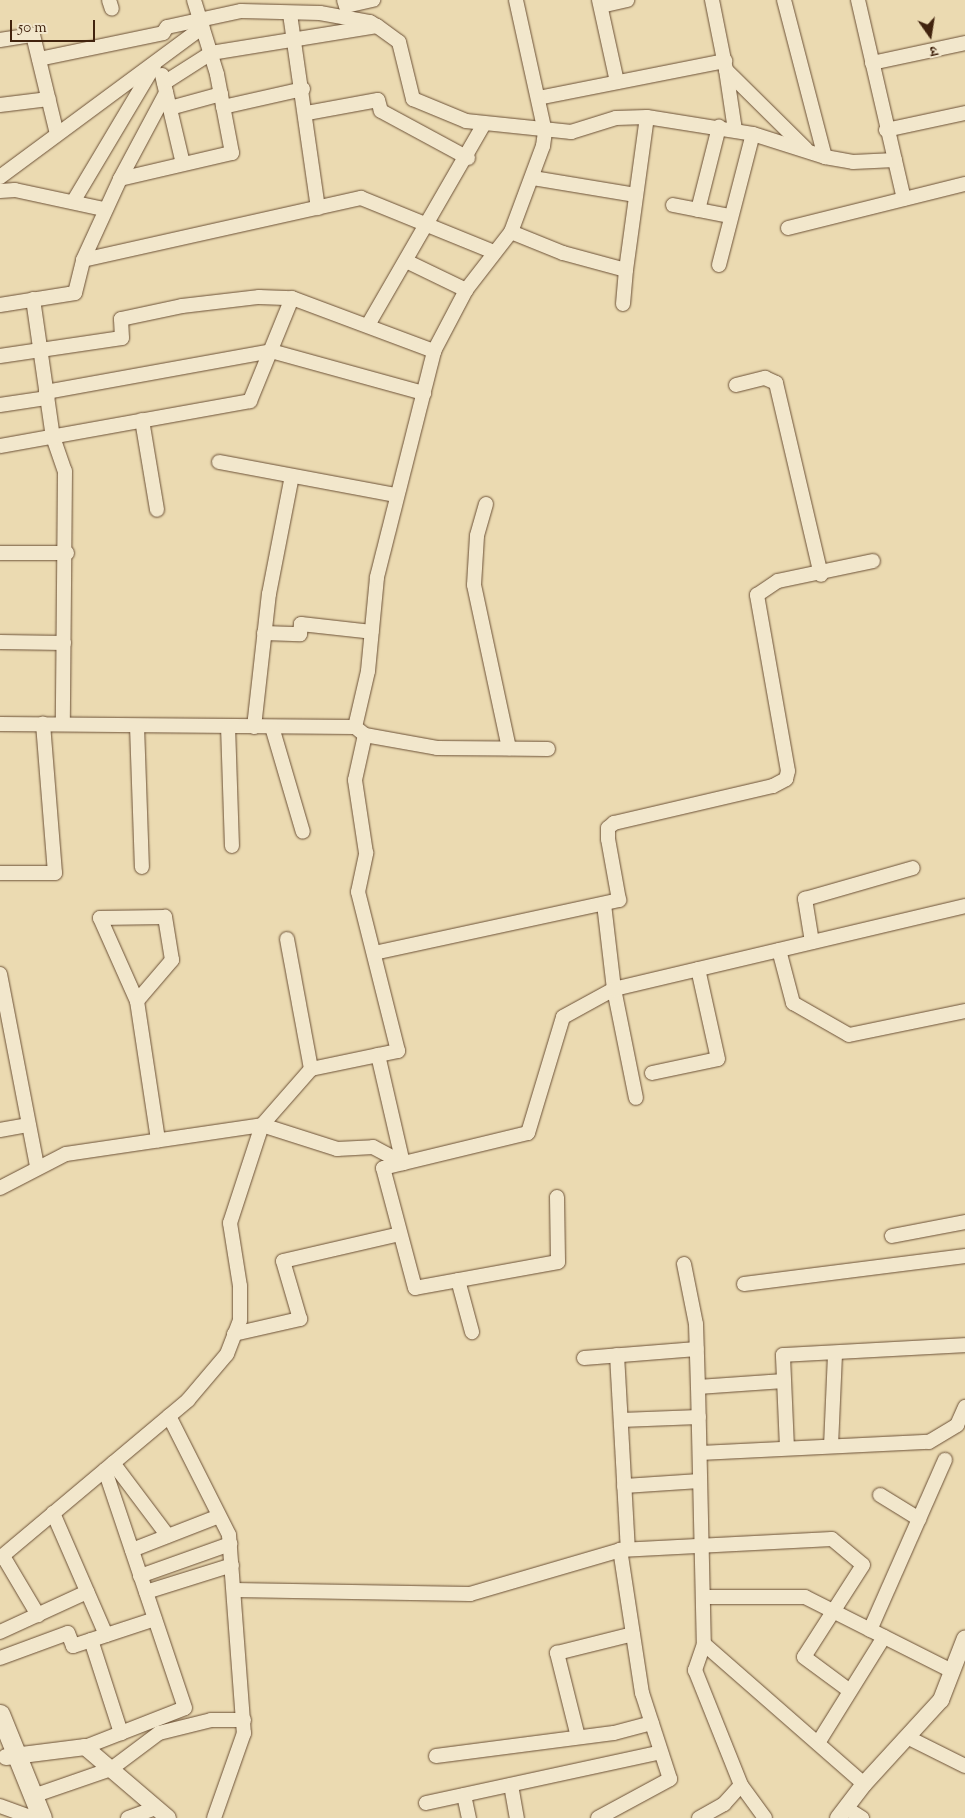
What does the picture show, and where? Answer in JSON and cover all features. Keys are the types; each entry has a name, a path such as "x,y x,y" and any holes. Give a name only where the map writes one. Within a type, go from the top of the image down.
{"main road":[{"path":"0,1714 8,1751 35,1818"},
{"path":"8,1751 33,1796 35,1818"}],"street":[{"path":"120,178 232,153 212,53 200,23 194,0"},
{"path":"344,0 346,6 373,0"},
{"path":"38,1615 1,1557 188,1400 227,1354 240,1320 240,1286 230,1223 262,1125 311,1069 398,1051 358,892 366,853 354,780 368,671 377,577 396,495 434,351 466,290 511,232 532,178 545,132 516,0"},
{"path":"618,82 600,3 626,0"},
{"path":"712,0 735,130"},
{"path":"784,0 825,158"},
{"path":"858,0 886,130 904,199"},
{"path":"39,59 163,33 167,28 200,23 241,11 290,14 320,13 370,22 377,26 398,42 413,99 484,124 545,132 570,132 616,118 647,117 753,134 825,158 853,162 895,160"},
{"path":"290,14 308,113 318,208"},
{"path":"0,177 158,60 200,23"},
{"path":"0,305 75,292 83,260 104,209 165,88 212,53 377,26"},
{"path":"0,40 33,35 57,134"},
{"path":"872,63 965,43"},
{"path":"158,60 183,164"},
{"path":"73,202 158,60"},
{"path":"538,98 618,82 725,65"},
{"path":"725,65 809,152"},
{"path":"170,108 303,89"},
{"path":"0,105 49,99"},
{"path":"308,113 378,100 381,111 468,158"},
{"path":"886,130 965,113"},
{"path":"623,304 647,117"},
{"path":"368,325 468,158 484,124"},
{"path":"698,210 718,127"},
{"path":"719,265 730,216 753,134"},
{"path":"532,178 636,195"},
{"path":"788,228 965,184"},
{"path":"0,191 73,202 104,209"},
{"path":"83,260 361,198 494,252"},
{"path":"673,204 730,216"},
{"path":"511,232 563,253 626,270"},
{"path":"406,261 466,290"},
{"path":"0,356 38,348 122,338 121,319 182,306 292,298 434,351"},
{"path":"0,446 250,401 292,298"},
{"path":"33,299 38,348 53,437 65,471 67,553 63,723"},
{"path":"0,405 271,351 424,393"},
{"path":"736,385 765,378 776,383 821,575"},
{"path":"142,420 157,510"},
{"path":"219,462 396,495"},
{"path":"254,727 264,633 292,476"},
{"path":"486,504 477,536 474,585 509,748"},
{"path":"0,553 67,553"},
{"path":"374,953 619,900 608,839 608,828 614,823 773,786 786,779 788,771 757,595 778,581 821,575 873,561"},
{"path":"264,633 300,634 300,624 372,632"},
{"path":"0,642 64,643"},
{"path":"0,874 55,872 43,723"},
{"path":"0,724 63,723 137,726 228,726 360,731 437,748 548,749"},
{"path":"137,726 142,868"},
{"path":"228,726 232,846"},
{"path":"272,727 304,832"},
{"path":"812,942 805,899 914,868"},
{"path":"604,904 614,989 636,1098"},
{"path":"557,1197 558,1262 415,1288 383,1168 528,1133 562,1017 614,989 965,907"},
{"path":"137,1001 172,960 165,918 100,918 137,1001 158,1140"},
{"path":"287,939 311,1069"},
{"path":"779,950 793,1003 848,1035 965,1011"},
{"path":"652,1073 718,1059 698,969"},
{"path":"0,977 37,1167"},
{"path":"378,1055 403,1163"},
{"path":"0,1130 29,1125"},
{"path":"0,1188 37,1167 66,1154 262,1125 338,1149 373,1147 403,1163"},
{"path":"892,1236 965,1222"},
{"path":"234,1334 300,1319 283,1261 400,1234"},
{"path":"744,1284 965,1256"},
{"path":"684,1264 696,1324 700,1453 704,1644 695,1670 741,1785 765,1818"},
{"path":"458,1280 472,1332"},
{"path":"787,1448 783,1355 965,1345"},
{"path":"584,1358 697,1349"},
{"path":"832,1446 836,1353"},
{"path":"598,1818 670,1780 642,1693 633,1634 624,1549 624,1486 617,1355"},
{"path":"698,1387 784,1381"},
{"path":"700,1453 929,1442 957,1425 965,1407"},
{"path":"168,1416 219,1516 230,1544 244,1733 214,1818"},
{"path":"621,1420 698,1417"},
{"path":"870,1630 945,1460"},
{"path":"109,1466 168,1536"},
{"path":"8,1751 86,1747 185,1708 140,1576 109,1466"},
{"path":"624,1486 700,1481"},
{"path":"880,1496 919,1519"},
{"path":"54,1513 106,1635"},
{"path":"132,1550 219,1516"},
{"path":"234,1590 470,1594 624,1549 832,1539 863,1565 804,1658 850,1691"},
{"path":"140,1576 230,1544"},
{"path":"146,1592 232,1565"},
{"path":"0,1632 87,1592"},
{"path":"703,1597 805,1597 952,1671"},
{"path":"0,1658 68,1633 73,1646 155,1619"},
{"path":"578,1737 557,1653 633,1634"},
{"path":"818,1743 884,1637"},
{"path":"862,1818 842,1813 864,1784 941,1700 965,1638"},
{"path":"91,1640 121,1733"},
{"path":"704,1644 864,1784"},
{"path":"33,1796 111,1769 159,1733 211,1720 244,1720"},
{"path":"436,1756 614,1733 652,1722"},
{"path":"907,1737 965,1766"},
{"path":"86,1747 168,1818"},
{"path":"426,1803 661,1752"},
{"path":"511,1784 517,1818"},
{"path":"704,1817 724,1804 741,1785"},
{"path":"464,1795 469,1818"},
{"path":"0,1806 35,1818"},
{"path":"128,1818 155,1808"}]}
